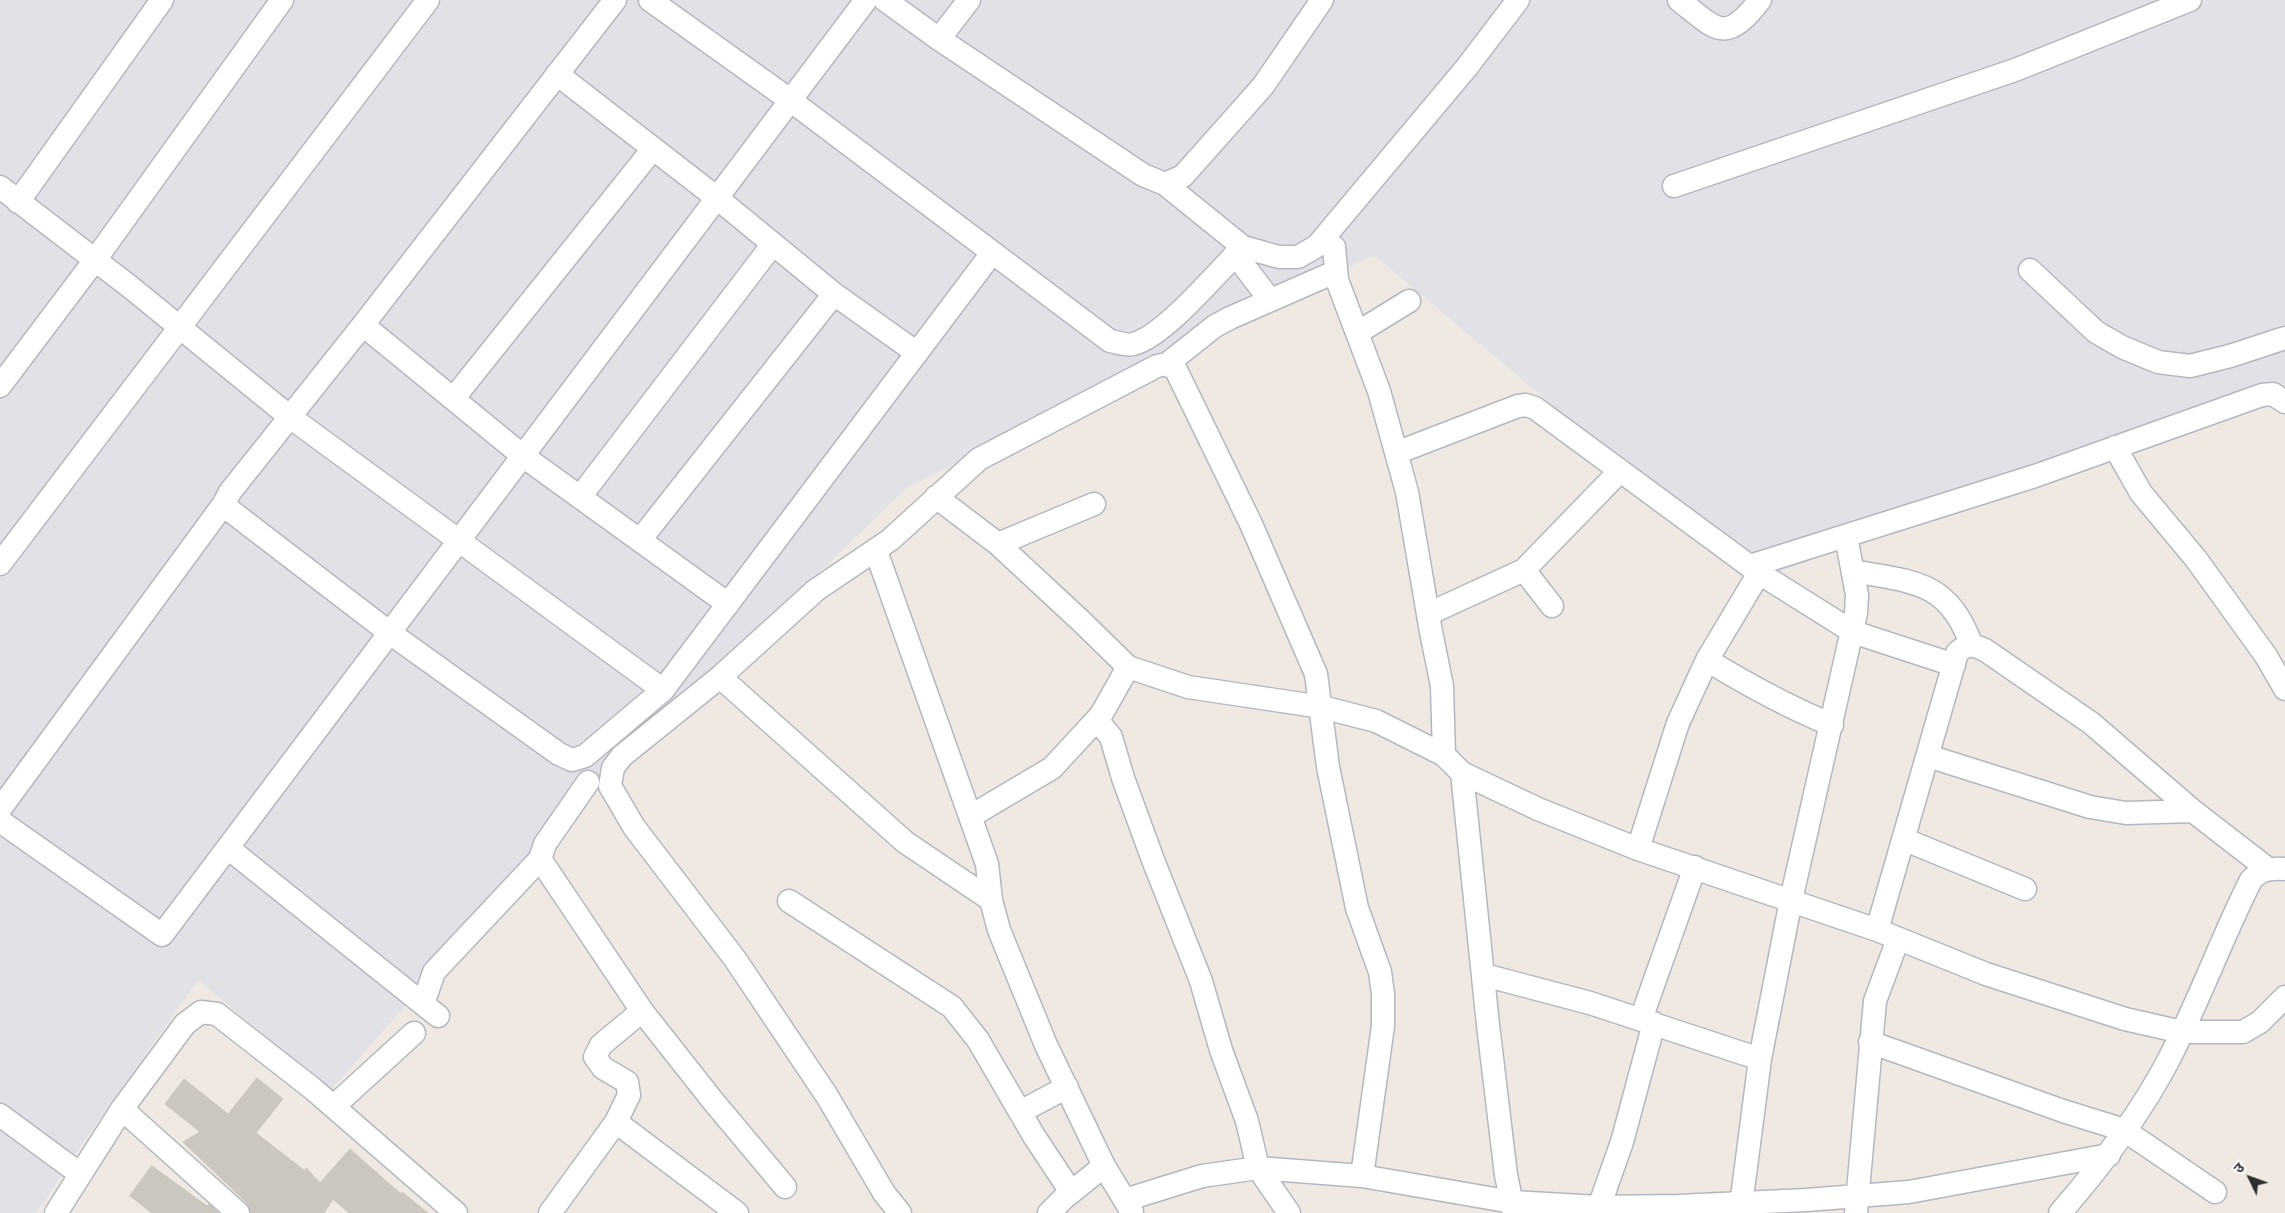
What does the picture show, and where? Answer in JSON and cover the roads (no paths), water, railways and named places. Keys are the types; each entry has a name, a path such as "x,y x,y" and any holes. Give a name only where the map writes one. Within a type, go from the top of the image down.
{"street":[{"path":"18,202 162,0"},
{"path":"0,386 95,260 282,0"},
{"path":"0,564 428,0"},
{"path":"0,809 224,505 230,492 363,325 615,0"},
{"path":"650,0 790,100 1110,341 1131,345 1146,339 1164,327 1239,250"},
{"path":"0,820 162,935 866,0"},
{"path":"885,0 939,39 1143,175 1165,184 1239,250 1270,300"},
{"path":"939,39 969,0"},
{"path":"1165,184 1183,176 1263,86 1322,0"},
{"path":"1239,250 1279,257 1298,257 1317,246 1467,67 1518,0"},
{"path":"1679,0 1715,28 1732,29 1746,18 1760,0"},
{"path":"1674,186 2015,70 2190,0"},
{"path":"558,74 652,150 716,198 834,294 917,353"},
{"path":"453,399 652,150"},
{"path":"0,187 95,260 290,418 663,690"},
{"path":"580,497 773,244"},
{"path":"1334,246 1337,280 1379,391 1407,492 1442,686 1444,755"},
{"path":"224,505 390,633 559,754 572,760 585,756 663,690 992,253"},
{"path":"2030,270 2096,332 2122,347 2158,362 2190,366 2230,356 2285,338"},
{"path":"900,1213 884,1193 827,1096 735,959 634,827 610,786 613,768 622,756 720,677 816,590 876,551 979,459 1162,365 1215,326 1328,275 1337,280"},
{"path":"640,540 834,294"},
{"path":"1358,333 1409,301"},
{"path":"363,325 523,456 728,604"},
{"path":"1146,339 1162,365 1176,370 1255,532 1316,674 1322,707 1328,767 1357,908 1380,972 1383,994 1383,1026 1362,1176"},
{"path":"1638,849 1678,723 1707,660 1755,570 1846,536 2035,476 2262,394 2273,394 2285,402"},
{"path":"1396,453 1518,406 1526,405 1535,408 1755,570 1853,632 1954,666"},
{"path":"2115,447 2141,493 2196,559 2266,656 2285,689"},
{"path":"1428,614 1524,570 1620,471"},
{"path":"936,497 998,544 1128,667 1188,687 1322,707 1376,721 1444,755 1462,773 1538,809 1638,849 1877,930 1986,974 2125,1019 2182,1032 2223,1034 2243,1032 2260,1022 2285,997"},
{"path":"998,544 1094,504"},
{"path":"1741,1207 1760,1059 1792,900 1853,632 1857,595 1846,536"},
{"path":"876,551 986,864 991,900 999,930 1046,1045 1104,1166 1129,1207 1202,1176 1258,1168 1362,1176 1513,1207 1741,1207 1806,1200 1856,1204 1909,1192 2109,1155"},
{"path":"1524,570 1552,606"},
{"path":"1853,571 1919,583 1930,589 1943,598 1954,611 1965,627 1971,644"},
{"path":"1877,930 1957,653 1963,647 1971,644 1985,650 2091,724 2193,811 2276,869"},
{"path":"1707,660 1757,691 1832,725"},
{"path":"970,816 1052,768 1097,720 1128,667"},
{"path":"720,677 905,842 991,900"},
{"path":"1097,720 1111,737 1123,778 1149,851 1200,981 1221,1050 1247,1122 1258,1168 1289,1213"},
{"path":"1928,756 2090,807 2126,813 2193,811"},
{"path":"1462,773 1472,879 1506,1174 1513,1207"},
{"path":"228,848 430,1011 434,972 540,859 544,844 588,782"},
{"path":"1903,839 2025,889"},
{"path":"540,859 642,1011 712,1101 785,1187"},
{"path":"1599,1207 1622,1142 1648,1021 1695,867"},
{"path":"2060,1213 2109,1155 2144,1102 2182,1032 2251,880 2258,872 2276,869"},
{"path":"789,901 952,1007 978,1040 1020,1112 1071,1192"},
{"path":"1856,1204 1875,1002 1898,940"},
{"path":"1484,975 1648,1021 1760,1059"},
{"path":"554,1212 616,1122 629,1095 627,1082 603,1068 596,1057 601,1045 642,1011"},
{"path":"56,1213 122,1109 185,1024 201,1012 217,1014 334,1106 456,1213"},
{"path":"334,1106 414,1033"},
{"path":"1870,1042 2063,1112 2124,1130 2215,1192"},
{"path":"1020,1112 1067,1087"},
{"path":"122,1109 238,1213"},
{"path":"0,1115 80,1174"},
{"path":"616,1122 737,1213"},
{"path":"1049,1213 1071,1192 1104,1166"}]}
